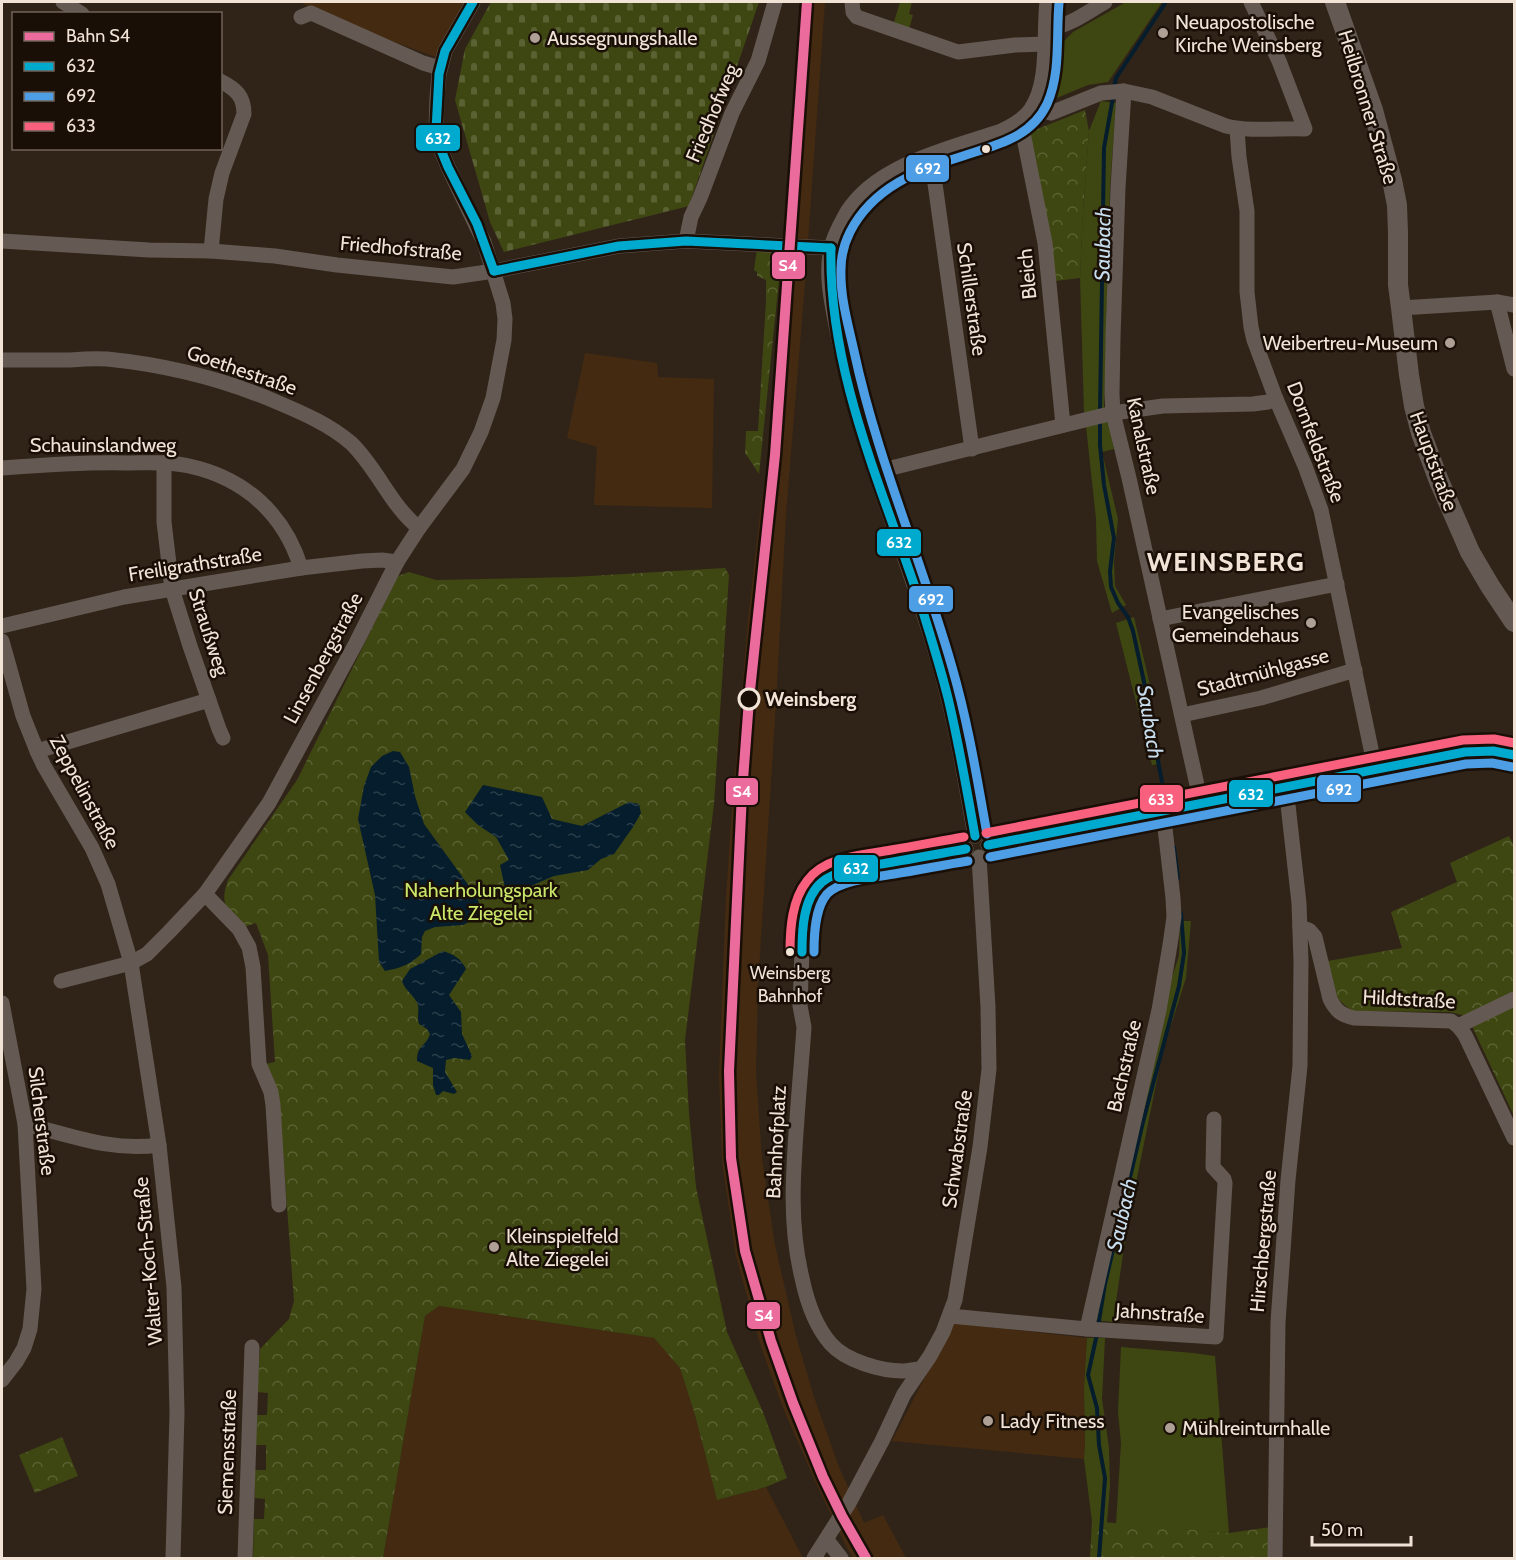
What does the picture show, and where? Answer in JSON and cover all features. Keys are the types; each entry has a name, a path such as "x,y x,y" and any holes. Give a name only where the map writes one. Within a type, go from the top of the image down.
{"street":[{"path":"63,2 79,12"},
{"name":"Linsenbergstraße","path":"61,981 131,963 147,954 205,894 269,803 397,562 419,528 463,470 481,432 493,398 504,340 503,303 484,242 448,168 436,130 436,98 445,51 472,2"},
{"name":"Friedhofweg","path":"686,241 691,217 732,113 758,61 775,2"},
{"path":"852,2 853,12 857,18 958,52 1015,45 1046,37 1057,28 1105,2"},
{"path":"831,248 849,210 864,191 879,179 931,155 1001,131 1019,121 1032,108 1041,86 1047,2"},
{"path":"1032,108 1051,113 1101,93 1121,91 1152,97 1237,129 1305,129 1279,61 1251,2"},
{"name":"Heilbronner Straße","path":"1335,2 1373,110 1392,180 1397,205 1398,285"},
{"path":"301,16 311,13 423,63 441,68"},
{"path":"211,251 216,199 222,173 244,114 244,106 238,93 222,82"},
{"name":"Kanalstraße","path":"1121,91 1112,394 1109,414 1129,478 1201,803"},
{"name":"Bleich","path":"1019,121 1045,243 1063,425"},
{"name":"Dornfeldstraße","path":"1237,129 1247,211 1247,292 1251,327 1276,399 1314,489 1325,528 1375,768"},
{"name":"Schillerstraße","path":"931,155 972,449"},
{"name":"Friedhofstraße","path":"2,246 211,251 275,256 453,277 619,246 686,241 831,248"},
{"name":"Schwabstraße","path":"814,1558 849,1503 904,1394 930,1356 950,1316 955,1300 980,1147 989,1074 988,1007 977,847 956,731 936,652 851,394 831,296 831,248"},
{"name":"Hauptstraße","path":"1398,285 1414,406 1426,446 1470,552 1515,622"},
{"path":"1401,308 1507,302 1515,369"},
{"name":"Goethestraße","path":"2,360 105,359 137,363 179,370 254,392 307,415 331,428 351,444 368,462 408,520 419,528"},
{"path":"875,472 1109,414 1163,406 1253,404 1276,399"},
{"name":"Schauinslandweg","path":"2,468 96,462 164,463 187,465 207,471 243,488 259,500 286,532 301,568"},
{"name":"Straußweg","path":"164,463 164,522 172,589 208,700 223,738"},
{"name":"Freiligrathstraße","path":"2,626 124,597 301,568 362,561 397,562"},
{"path":"1160,619 1337,584"},
{"name":"Zeppelinstraße","path":"2,641 23,716 37,751 92,848 104,875 131,963"},
{"name":"Stadtmühlgasse","path":"1182,715 1261,698 1355,670"},
{"path":"37,751 208,700"},
{"path":"977,847 1465,752 1493,751 1515,755"},
{"name":"Hirschbergstraße","path":"1275,1558 1278,1322 1288,1180 1300,1066 1299,903 1286,787"},
{"name":"Bachstraße","path":"1095,1329 1159,1010 1174,917 1162,810"},
{"name":"Bahnhofplatz","path":"921,1369 902,1371 880,1368 851,1359 839,1352 817,1324 806,1298 797,1259 793,1221 793,1177 804,1028 800,1006 803,921 812,897 821,883 832,877 853,870 977,847"},
{"path":"205,894 239,929 249,947 254,967 259,1064 271,1092 273,1105 279,1205"},
{"name":"Hildtstraße","path":"1300,927 1313,932 1330,999 1334,1008 1341,1014 1354,1018 1451,1022 1458,1026 1515,999"},
{"name":"Walter-Koch-Straße","path":"131,963 159,1145 174,1287 177,1413 173,1558"},
{"name":"Silcherstraße","path":"2,1003 25,1124 34,1289 30,1329 24,1348 2,1380"},
{"path":"1458,1026 1465,1035 1515,1138"},
{"name":"Jahnstraße","path":"950,1316 1216,1337 1225,1183 1213,1167 1214,1119"},
{"path":"25,1124 115,1147 134,1148 159,1145"},
{"name":"Siemensstraße","path":"245,1558 252,1347"},
{"name":"Bahnhofplatz","path":"880,1368 901,1388 904,1394"},
{"path":"827,1540 841,1558"}],"shaded area":[{"path":"299,2 469,2 438,58"},
{"path":"802,2 825,2 786,514 758,985 756,1072 762,1159 775,1245 796,1336 814,1397 839,1467 864,1523 883,1515 906,1558 853,1558 815,1481 783,1408 761,1347 736,1256 722,1161 719,1074 732,809 748,620 767,464 789,206"},
{"path":"585,353 657,363 658,377 714,379 712,508 594,505 597,447 567,438"},
{"path":"439,1306 654,1338 680,1368 717,1500 766,1487 803,1558 383,1558 425,1316"},
{"path":"953,1323 1087,1338 1084,1459 892,1441"}],"green space":[{"path":"491,2 759,2 689,206 504,252 490,222 455,100 465,49"},
{"path":"900,2 912,2 909,14 913,15 909,29 894,22"},
{"path":"1126,2 1162,2 1108,82 1088,85 1047,102 1057,82 1062,43 1073,32"},
{"path":"1101,101 1116,103 1110,186 1104,412 1084,412 1080,278 1083,211 1089,131"},
{"path":"1085,110 1089,131 1080,278 1055,281 1030,132"},
{"path":"757,249 782,251 759,474 745,455 746,431 758,431 766,301 766,280 757,276 754,270"},
{"path":"1108,421 1114,449 1102,452 1118,519 1114,561 1115,586 1126,605 1112,613 1097,561 1096,519 1086,426"},
{"name":"Naherholungspark Alte Ziegelei","path":"725,568 729,575 714,804 685,1040 689,1113 696,1187 727,1332 763,1412 787,1478 766,1487 717,1500 680,1368 654,1338 439,1306 425,1316 383,1558 253,1558 254,1519 264,1519 265,1499 255,1498 255,1470 266,1470 266,1445 256,1445 256,1415 267,1415 268,1393 257,1392 260,1349 289,1319 294,1301 282,1140 265,1064 275,1062 268,955 256,923 244,927 226,906 224,896 228,880 297,780 398,576 409,572 436,580 573,577"},
{"path":"1134,617 1150,685 1151,722 1160,764 1152,765 1116,623"},
{"path":"1509,836 1514,846 1514,1116 1472,1026 1462,1015 1450,1012 1354,1011 1341,1002 1337,996 1332,984 1328,961 1402,948 1391,912 1457,882 1450,863"},
{"path":"1180,921 1191,921 1186,978 1163,1050 1127,1227 1113,1322 1095,1320 1167,992 1179,956"},
{"path":"1087,1338 1105,1338 1102,1399 1109,1448 1110,1486 1107,1523 1092,1521 1084,1459"},
{"name":"Mühlreinturnhalle","path":"1121,1347 1215,1356 1229,1533 1116,1524 1121,1443 1118,1412"},
{"path":"62,1437 78,1476 35,1493 19,1455"},
{"path":"1092,1521 1229,1533 1271,1527 1270,1558 1090,1558"}],"water":[{"path":"393,751 400,752 409,767 424,824 477,897 481,910 479,917 463,925 435,927 425,931 422,937 421,954 404,966 385,971 379,962 375,895 358,819 364,786 371,767 382,756"},
{"path":"483,785 542,797 552,819 582,826 629,802 639,804 641,813 614,854 601,859 588,870 554,876 526,888 505,888 500,865 509,860 496,837 478,825 465,812"},
{"path":"443,951 457,957 466,969 449,995 461,1012 462,1034 472,1056 470,1060 454,1058 446,1060 445,1072 457,1092 454,1094 443,1091 436,1095 433,1085 433,1068 417,1061 418,1051 430,1034 419,1024 417,1004 402,981 410,969"}],"waterway":[{"name":"Saubach","path":"1114,87 1116,78 1166,2"},
{"name":"Saubach","path":"1100,413 1104,148 1113,97"},
{"name":"Saubach","path":"1100,421 1104,485 1114,538 1110,571 1111,587 1133,631 1149,705 1148,726 1157,756 1167,807"},
{"name":"Saubach","path":"1174,847 1178,878"},
{"name":"Saubach","path":"1098,1327 1105,1284 1143,1122 1179,986 1184,953 1181,913"},
{"name":"Saubach","path":"1097,1334 1088,1375 1097,1408 1099,1445 1105,1478 1099,1558"}],"rail line":[{"name":"S4","path":"807,2 775,455 749,700 742,793 729,1071 731,1158 745,1251 771,1341 823,1477 866,1558"}],"transit line":[{"name":"632","path":"473,2 445,51 439,74 436,130 441,150 477,224 494,271"},
{"name":"692","path":"987,834 958,688 887,470 864,391 845,310 841,264 843,250 850,232 871,203 884,192 898,182 930,167 1011,139 1032,125 1040,116 1047,104 1054,80 1059,3"},
{"name":"632","path":"494,271 619,246 686,241 831,248"},
{"name":"632","path":"831,248 832,294 838,339 848,384 874,472 920,602 942,674 956,732 975,836"},
{"name":"633","path":"986,833 1463,740 1494,739 1514,743"},
{"name":"632","path":"988,845 1465,752 1493,751 1514,755"},
{"name":"692","path":"990,857 1466,764 1492,763 1512,767"},
{"name":"633","path":"790,952 791,924 798,897 807,881 824,866 857,855 964,837"},
{"name":"632","path":"802,952 803,924 807,905 816,889 829,877 856,868 966,849"},
{"name":"692","path":"814,952 815,929 820,906 833,889 859,880 968,861"}],"place":[{"name":"Neuapostolische Kirche Weinsberg","path":"1163,33"},
{"name":"Aussegnungshalle","path":"535,38"},
{"name":"Weibertreu-Museum","path":"1450,343"},
{"name":"Evangelisches Gemeindehaus","path":"1311,623"},
{"name":"Weinsberg","path":"749,699"},
{"name":"Weinsberg Bahnhof","path":"790,952"},
{"name":"Kleinspielfeld Alte Ziegelei","path":"494,1247"},
{"name":"Lady Fitness","path":"988,1421"},
{"name":"Mühlreinturnhalle","path":"1170,1428"}],"district":[{"name":"WEINSBERG","path":"1226,562"}]}
